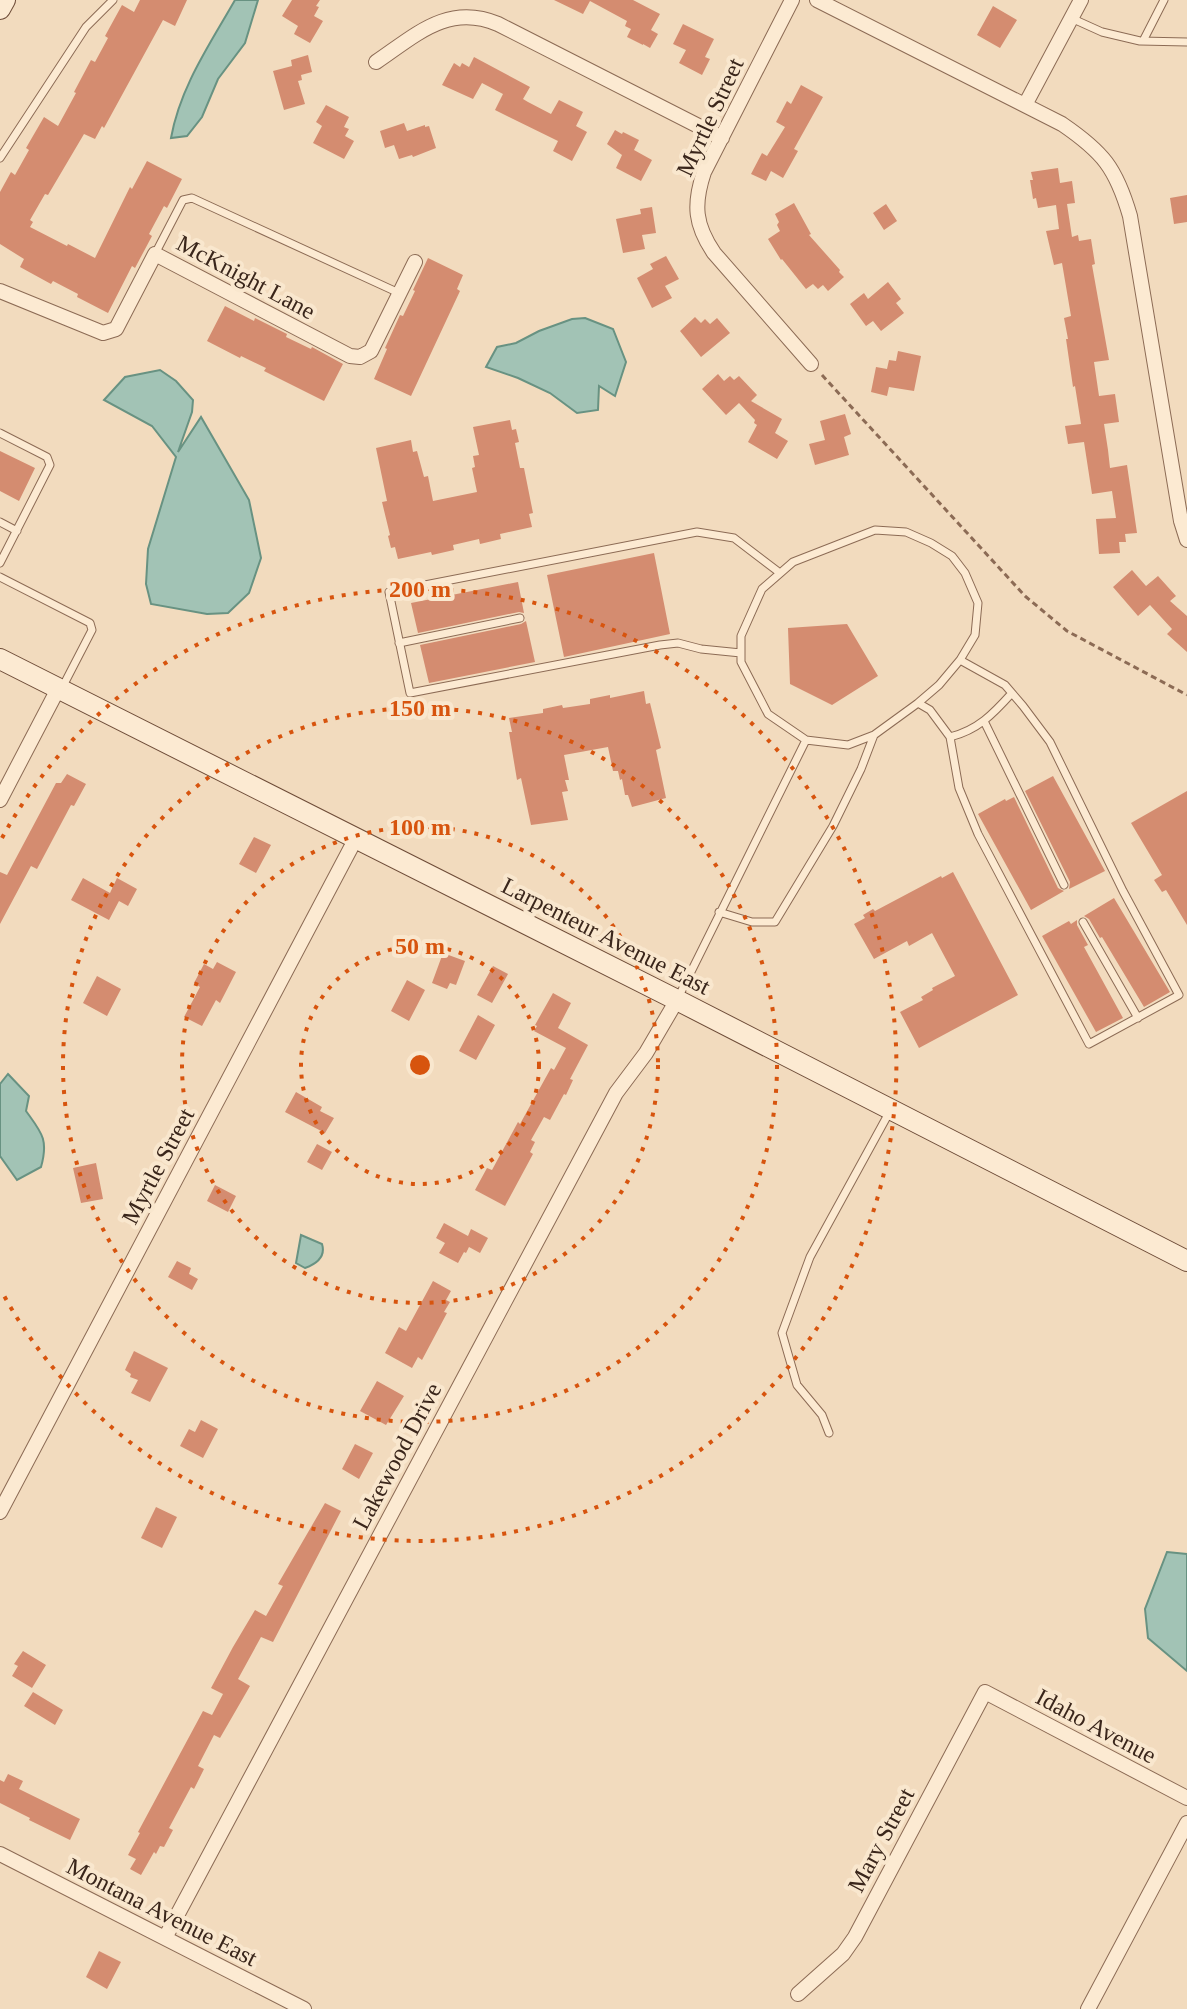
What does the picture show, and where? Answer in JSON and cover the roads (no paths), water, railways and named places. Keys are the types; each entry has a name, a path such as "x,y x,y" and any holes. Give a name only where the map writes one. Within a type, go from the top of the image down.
{"street":[{"path":"0,9 5,0"},
{"name":"Myrtle Street","path":"792,0 704,172 696,206 705,239 714,253 811,364"},
{"path":"817,0 1062,124 1088,141 1112,169 1122,188 1130,216 1181,521 1187,540"},
{"path":"1025,105 1081,0"},
{"path":"376,62 440,21 474,17 498,24 722,138"},
{"name":"McKnight Lane","path":"0,291 103,333 116,329 155,254 350,356 360,357 371,351 415,262"},
{"name":"Larpenteur Avenue East","path":"0,659 1187,1261"},
{"path":"0,800 59,690"},
{"name":"Myrtle Street","path":"0,1512 355,840"},
{"name":"Lakewood Drive","path":"165,1938 616,1093 646,1053 677,1000"},
{"name":"Idaho Avenue","path":"985,1692 1187,1798"},
{"name":"Mary Street","path":"798,1994 843,1954 855,1937 985,1692"},
{"path":"1088,2009 1187,1823"},
{"name":"Montana Avenue East","path":"0,1854 304,2009"}],"lane":[{"path":"0,158 86,27 113,0"},
{"path":"1143,41 1164,0"},
{"path":"1071,18 1102,32 1143,41 1187,42"},
{"path":"155,254 183,200 192,198 400,293"},
{"path":"0,433 47,457 50,465 0,563"},
{"path":"0,522 17,531"},
{"path":"875,530 906,532 952,556 965,573 978,603 975,635 960,660 939,685 874,735 848,745 806,740 768,714 741,662 741,653 741,636 762,589 793,562 875,530"},
{"path":"741,653 678,643 660,645 410,693 389,592 697,532 734,538 780,573"},
{"path":"0,577 90,623 92,630 59,690"},
{"path":"399,643 520,618"},
{"path":"918,703 930,710 950,737 959,788 978,834 1089,1044 1179,995 1123,891 1050,742 1005,685 960,660"},
{"path":"950,737 966,733 984,721 1012,693"},
{"path":"984,721 1064,885"},
{"path":"719,912 752,922 775,922 833,826 874,735"},
{"path":"677,1000 806,740"},
{"path":"1083,922 1138,1018"},
{"path":"829,1433 822,1415 797,1385 782,1333 810,1257 891,1109"}]}
